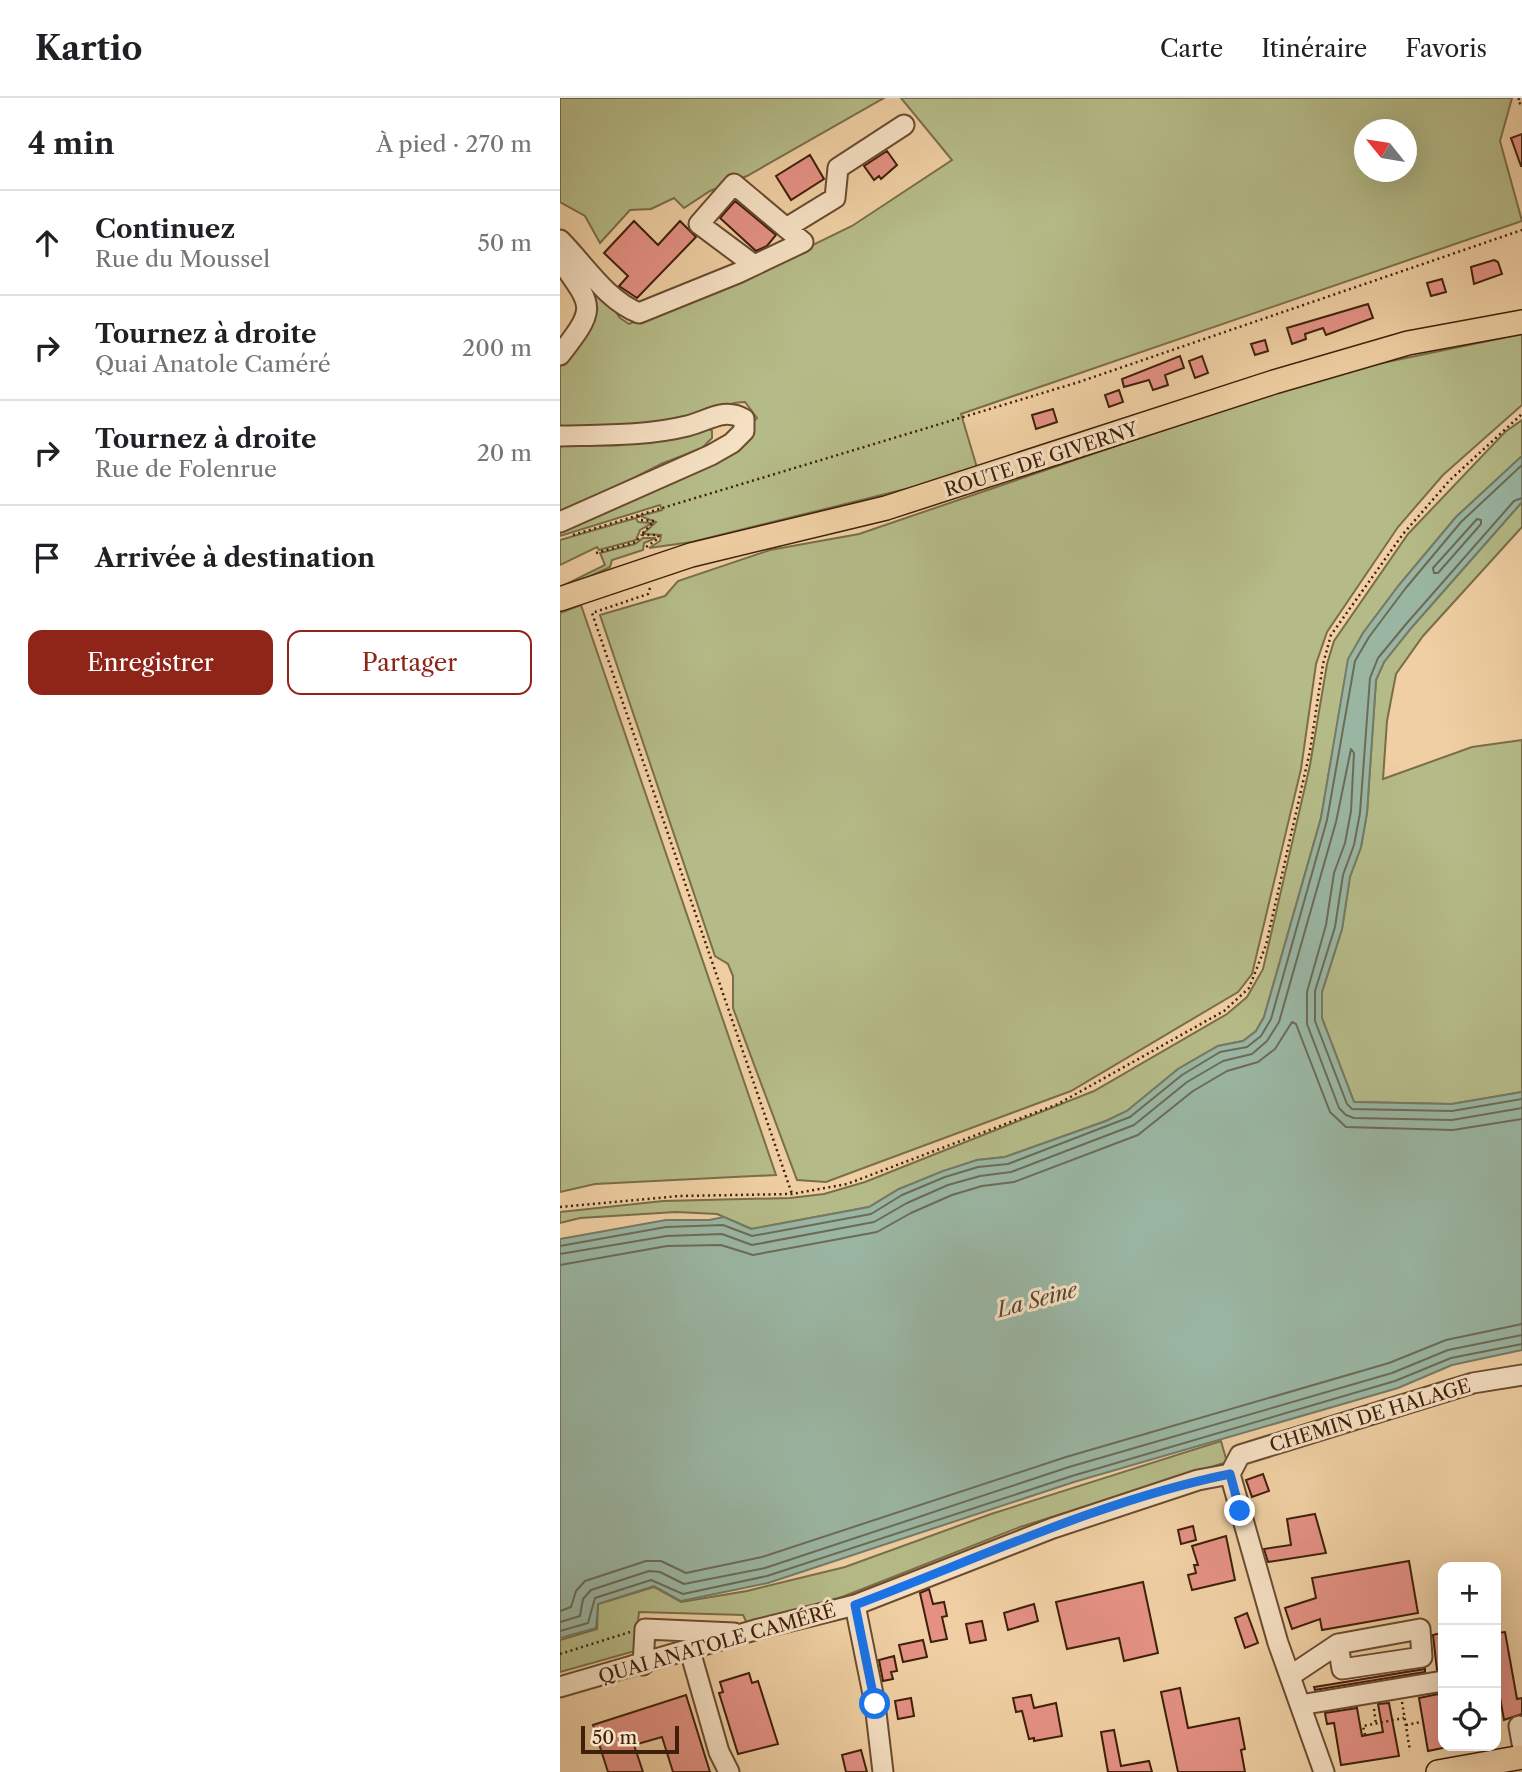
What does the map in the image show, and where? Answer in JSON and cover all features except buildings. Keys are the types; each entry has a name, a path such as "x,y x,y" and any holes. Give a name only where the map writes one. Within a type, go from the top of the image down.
{"main road":[{"name":"ROUTE DE GIVERNY","path":"560,599 691,555 886,509 1274,382 1408,343 1522,323"},
{"path":"1438,1772 1522,1757"},
{"path":"1500,1772 1522,1768"}],"street":[{"path":"786,228 835,198 838,168 904,125"},
{"path":"560,240 616,299 639,313 754,265 803,242 734,184 699,224 754,265"},
{"path":"560,260 586,296 587,311 582,325 560,355"},
{"path":"560,436 612,435 686,426 723,413 733,413 744,419 744,430 732,443 566,529"},
{"name":"CHEMIN DE HALAGE","path":"1230,1474 1240,1455 1473,1383 1522,1375"},
{"path":"1230,1474 1290,1676 1324,1772"},
{"name":"QUAI ANATOLE CAMÉRÉ","path":"560,1687 643,1665 744,1633 855,1605 1053,1528 1198,1480 1230,1474"},
{"path":"855,1605 875,1704 883,1772"},
{"path":"643,1665 645,1629 744,1633"},
{"path":"1290,1676 1338,1644"},
{"path":"690,1651 719,1752 729,1772"},
{"path":"1300,1705 1438,1682"}],"path":[{"path":"1519,98 1518,102 1522,106"},
{"path":"566,529 638,516 1079,382 1522,230"},
{"path":"560,1208 679,1196 792,1194 847,1184 1058,1104 1224,1012 1249,988 1266,945 1310,751 1323,664 1331,635 1411,525 1450,480 1522,414"},
{"path":"596,554 636,542 654,521 640,520 638,516"},
{"path":"641,535 658,535 659,538 646,547 651,567 645,571 650,588 648,594 592,613 792,1194"},
{"path":"560,1654 645,1629"},
{"path":"1399,1689 1410,1751"},
{"path":"1364,1735 1363,1726 1404,1718"},
{"path":"1405,1725 1421,1722"}],"green space":[{"path":"560,98 884,98 747,176 710,191 684,208 674,198 651,209 630,210 600,243 585,216 560,202"},
{"path":"901,98 1512,98 1500,141 1522,221 961,414 978,471 692,542 649,548 660,541 661,535 643,534 656,522 640,516 662,510 660,505 560,536 560,522 728,450 757,418 745,402 665,421 560,430 560,360 581,337 572,267 610,303 620,318 629,324 749,276 852,226 952,160"},
{"path":"1522,334 1522,405 1443,475 1398,527 1327,632 1316,664 1301,769 1252,974 1238,992 1071,1091 826,1182 797,1180 733,1008 733,976 728,964 715,956 600,615 665,596 678,581 770,550 859,534 1242,403 1358,368"},
{"path":"1522,420 1522,456 1456,517 1399,585 1363,633 1349,659 1321,818 1264,1017 1256,1031 1243,1041 1218,1046 1178,1069 1127,1111 1106,1121 1005,1157 977,1160 899,1189 869,1207 752,1229 717,1214 676,1212 580,1218 560,1223 560,1212 663,1201 790,1198 824,1194 865,1182 1094,1091 1227,1014 1247,997 1263,969 1310,765 1327,664 1334,641 1408,534 1505,432"},
{"path":"704,424 712,431 712,438 702,448 661,464 560,516 560,438"},
{"path":"1522,502 1522,527 1423,636 1396,674 1387,721 1383,779 1472,747 1522,740 1522,1092 1452,1104 1354,1102 1322,1018 1322,992 1342,929 1350,876 1361,847 1367,813 1376,680 1384,662 1412,627"},
{"path":"636,518 638,522 652,523 640,530 636,540 599,550 597,547 560,565 560,540"},
{"path":"643,538 656,538 644,543 643,550 612,560 610,567 560,590 560,587 605,565 600,553 635,544"},
{"path":"581,605 776,1175 595,1184 560,1192 560,613"},
{"path":"1221,1441 1227,1462 1020,1527 842,1597 748,1625 743,1615 639,1612 635,1651 560,1672 560,1640 597,1629 598,1604 654,1587 681,1602 747,1591 845,1567 991,1514"}],"water":[{"name":"La Seine","path":"1522,456 1522,502 1412,627 1384,662 1376,680 1367,813 1361,847 1350,877 1342,929 1322,992 1322,1018 1354,1102 1452,1104 1522,1092 1522,1350 1452,1365 1398,1388 1074,1482 768,1583 681,1601 654,1586 598,1604 596,1628 560,1638 560,1239 666,1220 709,1220 724,1217 751,1229 869,1207 899,1189 943,1171 977,1160 1005,1157 1106,1121 1127,1111 1178,1069 1218,1046 1243,1041 1256,1031 1264,1017 1321,818 1348,659 1363,633 1399,585 1456,517"}],"route":[{"path":"875,1704 855,1605 1053,1528 1198,1480 1230,1474 1240,1511"}]}
